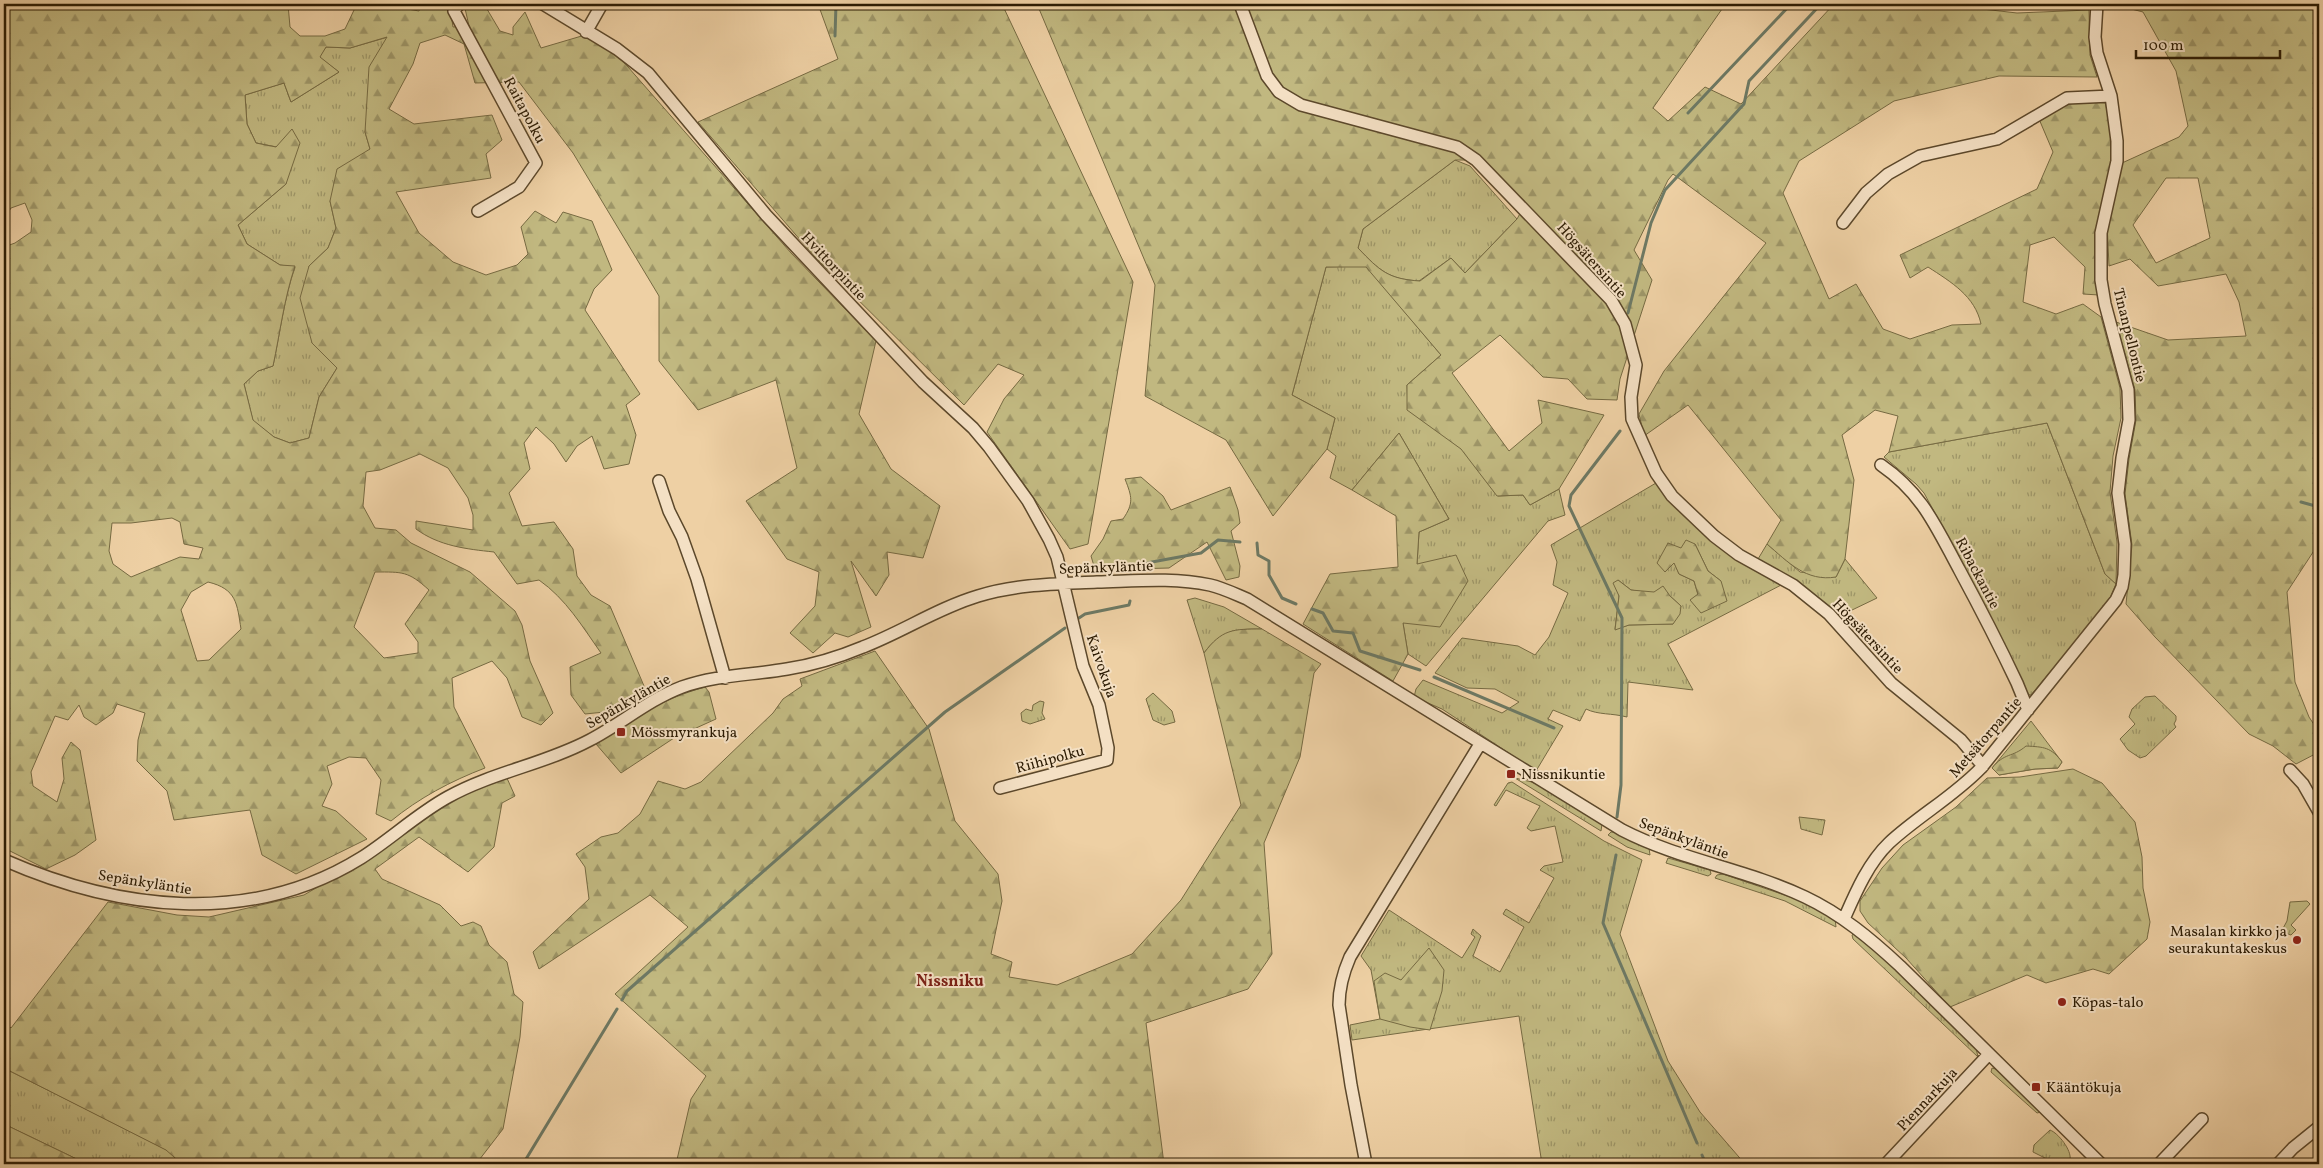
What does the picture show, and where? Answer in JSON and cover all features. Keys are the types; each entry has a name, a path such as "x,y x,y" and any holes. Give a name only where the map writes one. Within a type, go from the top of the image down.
{"street":[{"name":"Raitapolku","path":"459,4 454,11 536,163 519,187 478,210"},
{"name":"Hvittorpintie","path":"543,4 633,60 648,72 766,215 923,382 983,439 1023,494 1049,539 1064,583"},
{"path":"586,32 602,4"},
{"name":"Högsätersintie","path":"1240,4 1267,76 1279,92 1301,105 1457,147 1476,160 1572,258 1611,300 1625,324 1636,365 1631,396 1632,419 1656,473 1672,496 1714,536 1739,555 1793,586 1829,614 1891,683 1961,740 1983,766"},
{"name":"Tinanpellontie","path":"2097,4 2095,37 2097,53 2111,96 2116,132 2117,161 2103,219 2100,251 2101,280 2105,304 2128,390 2129,420 2118,493 2125,544 2122,587"},
{"path":"1843,224 1866,193 1888,174 1920,156 1997,139 2067,98 2111,96"},
{"name":"Ribackantie","path":"1881,465 1906,484 1937,526 2018,683 2028,710"},
{"path":"659,481 668,511 682,537 697,579 725,678"},
{"name":"Sepänkyläntie","path":"4,860 66,884 146,900 182,905 206,905 251,900 327,876 361,858 428,809 463,789 589,741 651,702 683,687 725,678 788,669 834,657 866,646 935,613 981,595 1023,586 1171,580 1213,586 1230,591 1291,625 1480,744 1634,836 1662,848 1804,896 1844,919 1882,949 2101,1164"},
{"name":"Kaivokuja","path":"1064,583 1083,666 1100,705 1108,748 1107,760"},
{"name":"Metsätorpantie","path":"1844,919 1864,879 1887,844 1965,785 1983,766 2116,600 2122,587"},
{"path":"1366,1164 1339,1005 1339,992 1343,975 1350,957 1480,744"},
{"name":"Riihipolku","path":"1000,788 1107,760"},
{"path":"2290,770 2303,784 2319,812"},
{"name":"Piennarkuja","path":"1886,1164 1989,1054"},
{"path":"2159,1164 2202,1119"},
{"path":"2278,1164 2319,1127"}],"green space":[{"path":"4,4 288,4 290,27 300,36 325,36 345,29 355,8 402,8 419,11 421,4 454,4 450,8 453,27 469,26 464,4 484,4 500,31 513,35 513,27 525,12 541,48 585,35 621,59 791,253 876,341 859,414 891,469 940,506 923,558 887,552 889,575 876,596 851,561 871,627 848,637 835,633 813,653 790,633 815,606 819,572 787,559 746,501 797,468 776,380 698,410 659,361 659,296 573,153 519,82 475,83 464,44 445,35 420,43 413,64 389,109 414,124 492,115 502,140 486,154 491,178 396,192 419,233 453,262 486,275 517,265 528,254 521,227 535,211 556,223 563,212 592,221 612,270 594,289 585,310 640,394 626,405 636,435 629,464 604,469 592,436 577,446 566,462 554,444 536,427 524,443 530,469 509,493 522,526 554,522 573,549 577,576 591,595 610,606 647,693 624,710 585,714 571,695 570,667 601,653 565,604 549,587 539,580 517,584 494,552 443,543 416,529 416,521 473,530 473,515 468,498 448,468 420,454 380,470 366,472 363,506 375,528 396,530 411,543 470,572 515,611 522,625 530,661 553,713 541,725 522,717 507,678 492,661 452,678 454,707 485,768 436,791 391,821 376,814 381,780 366,758 349,757 327,766 332,784 322,806 336,811 367,839 296,874 262,855 250,810 174,820 167,791 137,761 138,740 145,713 117,704 113,713 96,725 84,717 79,705 68,720 55,716 31,772 33,786 57,802 64,779 62,758 71,742 80,750 96,840 75,855 46,869 4,848 4,247 15,243 31,232 32,220 25,203 11,208 4,219","holes":["387,37 369,67 365,132 370,149 337,169 330,201 336,228 328,248 309,266 300,298 312,343 337,368 319,397 309,438 290,443 274,437 253,420 244,384 258,371 273,366 285,303 295,266 280,265 247,244 238,225 286,184 300,143 292,129 276,147 256,143 247,124 245,95 284,83 291,102 339,72 320,57 326,47 350,48","172,518 180,522 184,544 203,548 199,559 180,557 131,577 113,564 109,551 112,523 131,523","375,572 405,574 416,579 429,590 405,624 418,642 418,653 384,658 354,627","208,582 218,585 230,593 238,612 241,629 209,660 197,661 181,610 191,592"]},
{"path":"818,4 1002,4 1133,282 1088,544 1070,549 987,432 1004,399 1024,375 998,364 964,405 815,257 698,122 838,59"},
{"path":"1037,4 1761,4 1722,9 1653,108 1668,121 1705,87 1741,104 1834,4 1939,4 2017,13 2089,10 2090,55 2097,77 1999,76 1894,101 1799,161 1783,193 1829,299 1856,284 1883,329 1910,339 1952,325 1981,324 1973,305 1961,291 1928,267 1910,278 1900,255 2037,189 2053,152 2039,119 2068,103 2105,102 2110,122 2112,161 2096,231 2095,262 2099,295 2083,294 2085,267 2054,237 2030,245 2023,302 2056,314 2083,304 2101,317 2120,388 2121,418 2113,456 2110,492 2117,542 2116,584 2105,574 2047,423 1889,452 1898,416 1875,410 1842,435 1854,480 1845,559 1836,577 1825,578 1807,574 1798,569 1767,544 1781,520 1688,405 1644,436 1639,414 1664,371 1766,243 1673,174 1668,180 1634,250 1652,280 1620,379 1617,400 1587,399 1568,379 1543,377 1500,335 1452,373 1509,451 1542,423 1538,400 1604,415 1559,489 1530,505 1523,495 1497,496 1461,449 1407,410 1407,385 1441,355 1366,267 1326,267 1292,395 1335,418 1327,449 1273,516 1226,440 1145,396 1155,285","holes":["1455,160 1476,160 1523,208 1517,219 1465,273 1451,258 1420,281 1400,278 1392,276 1379,268 1358,248 1363,229"]},
{"path":"2112,4 2319,4 2319,543 2287,592 2295,682 2309,717 2319,732 2319,752 2296,764 2273,746 2249,734 2155,637 2126,604 2132,545 2125,494 2136,420 2135,390 2116,322 2168,340 2246,336 2239,302 2226,274 2158,286 2130,259 2109,266 2107,222 2122,163 2179,137 2188,126 2176,71 2143,12","holes":["2166,178 2198,178 2210,238 2156,263 2133,225"]},
{"path":"388,37 365,132 370,149 330,201 336,228 328,248 309,266 312,343 337,368 319,397 309,438 290,443 274,437 253,421 244,384 258,371 273,366 285,304 295,267 280,265 247,244 238,225 286,184 277,147 256,143 247,124 245,95 284,83 291,102 339,72 319,57 326,47 350,48"},
{"path":"1455,160 1470,166 1517,219 1465,273 1451,258 1419,281 1392,276 1372,263 1358,248 1363,229"},
{"path":"1366,266 1441,355 1407,385 1408,410 1462,449 1498,496 1523,495 1530,505 1559,489 1565,515 1548,521 1426,666 1408,654 1403,623 1417,564 1419,532 1449,519 1399,433 1352,490 1330,478 1336,456 1327,449 1335,418 1292,395 1326,267"},
{"path":"2047,423 2105,574 2116,584 2109,601 2031,695 2025,694 1978,592 1924,493 1884,457 1889,452"},
{"path":"1399,433 1449,519 1419,532 1417,564 1456,555 1468,581 1440,627 1403,623 1408,654 1393,681 1303,624 1330,574 1398,567 1396,516 1352,490"},
{"path":"1141,477 1163,496 1171,510 1230,487 1238,510 1240,523 1231,531 1240,566 1239,577 1226,580 1207,542 1169,568 1131,569 1094,566 1091,556 1103,539 1111,521 1123,519 1129,509 1131,500 1125,479"},
{"path":"1656,483 1676,505 1785,583 1668,644 1693,690 1628,682 1627,717 1586,709 1580,721 1553,710 1548,719 1563,726 1536,771 1442,709 1414,697 1416,689 1423,680 1502,713 1519,702 1495,689 1467,688 1435,673 1462,638 1518,646 1535,655 1549,637 1568,593 1553,585 1557,562 1551,545","holes":["1695,544 1708,571 1721,581 1698,595 1694,581 1679,574 1674,562","1618,580 1631,590 1670,596 1681,606 1673,624 1629,625 1615,629 1619,596"]},
{"path":"1686,540 1695,544 1708,571 1721,581 1727,601 1701,613 1690,600 1698,594 1694,581 1679,574 1674,563 1665,572 1657,563 1668,543 1681,548"},
{"path":"1767,544 1800,572 1836,577 1845,559 1877,598 1850,611 1849,628 1794,582 1758,559"},
{"path":"1618,580 1631,590 1654,592 1663,586 1681,606 1680,614 1673,624 1629,625 1615,630 1619,596 1613,583"},
{"path":"1195,598 1224,607 1262,629 1229,632 1210,645 1204,653 1187,600"},
{"path":"1243,629 1262,629 1321,664 1314,673 1300,757 1264,843 1272,954 1248,989 1146,1023 1164,1164 676,1164 691,1099 706,1076 615,994 688,927 650,895 539,969 533,952 589,899 585,867 576,854 601,837 618,833 640,814 658,781 685,789 701,782 773,713 783,699 802,686 800,679 875,651 929,729 955,821 998,874 1002,901 991,954 1012,962 1009,977 1057,985 1132,954 1181,900 1241,805 1204,653 1217,639 1229,632"},
{"path":"705,687 709,692 716,719 674,738 621,773 596,744 648,710"},
{"path":"1153,693 1172,711 1175,722 1164,725 1153,720 1146,699"},
{"path":"2155,696 2176,716 2174,724 2176,727 2146,756 2140,758 2128,750 2120,739 2135,724 2129,717 2132,709 2145,697"},
{"path":"1040,701 1044,702 1042,713 1045,719 1030,724 1022,721 1021,713 1026,709 1032,711 1033,705"},
{"path":"2031,721 2062,762 2058,768 2035,769 1999,775 1992,768"},
{"path":"2026,746 2047,749 2054,753 2062,762 2058,768 2035,769 1999,775 1992,768 2005,757"},
{"path":"2073,769 2102,783 2135,822 2142,857 2143,888 2150,922 2147,939 2109,974 2093,969 2046,983 2027,975 1950,1007 1906,958 1868,923 1860,911 1860,901 1882,868 1903,845 1956,807 1987,778 2020,777"},
{"path":"506,776 515,796 502,803 494,847 468,872 419,837 375,869 382,879 440,905 461,926 473,922 481,926 489,945 507,962 514,994 523,1002 520,1037 503,1129 476,1164 182,1164 166,1150 4,1068 4,1022 11,1028 108,902 177,915 209,917 304,895 379,851 438,808 463,793"},
{"path":"1515,778 1536,783 1602,824 1601,831"},
{"path":"1512,782 1604,841 1642,860 1620,934 1668,1061 1700,1112 1745,1164 1542,1164 1519,1016 1352,1040 1350,1025 1380,1019 1371,970 1361,956 1389,910 1462,958 1475,937 1471,934 1473,929 1481,936 1473,956 1500,972 1524,927 1503,914 1506,909 1529,923 1554,878 1540,870 1544,866 1563,862 1555,826 1531,831 1527,828 1540,806 1506,790 1496,806 1494,805 1508,783"},
{"path":"1799,817 1825,820 1822,835 1801,829"},
{"path":"1611,832 1617,832 1649,848 1650,855 1627,847 1608,835"},
{"path":"1668,858 1710,870 1711,874 1708,876 1666,863"},
{"path":"1723,874 1802,901 1835,918 1836,927 1785,901 1715,878 1717,875"},
{"path":"2307,901 2310,904 2291,925 2296,930 2291,935 2281,932 2287,921 2290,902"},
{"path":"1855,933 1880,953 1976,1048 1978,1057 1853,939 1852,935"},
{"path":"1429,948 1444,970 1442,991 1430,1030 1380,1019 1374,981 1385,973 1401,980"},
{"path":"4,1068 167,1150 182,1164 87,1164 4,1124"},
{"path":"1992,1068 1999,1070 2041,1112 2037,1113 1991,1072"},
{"path":"4,1124 87,1164 4,1164"},
{"path":"2050,1130 2067,1147 2070,1160 2066,1164 2057,1164 2033,1152 2034,1145"}],"waterway":[{"path":"835,36 836,4"},
{"path":"1688,113 1791,4"},
{"path":"1628,313 1651,223 1665,190 1744,104 1749,81 1821,4"},
{"path":"1617,817 1621,785 1622,618 1569,506 1571,495 1620,431"},
{"path":"2301,502 2319,507"},
{"path":"1131,572 1131,569 1152,562 1201,553 1218,540 1240,542"},
{"path":"1257,543 1258,555 1269,561 1269,575 1282,598 1296,604"},
{"path":"1079,618 1085,614 1129,605 1130,601"},
{"path":"1312,609 1323,613 1333,631 1353,633 1360,651 1420,670"},
{"path":"622,1000 627,991 945,712 1065,628"},
{"path":"1434,677 1554,728"},
{"path":"1616,855 1603,923 1697,1143"},
{"path":"523,1164 617,1009"},
{"path":"1702,1155 1706,1164"}],"place":[{"name":"Mössmyrankuja","path":"621,732"},
{"name":"Nissnikuntie","path":"1511,774"},
{"name":"Masalan kirkko ja seurakuntakeskus","path":"2297,940"},
{"name":"Köpas-talo","path":"2062,1002"},
{"name":"Kääntökuja","path":"2036,1087"}],"district":[{"name":"Nissniku","path":"950,980"}]}
